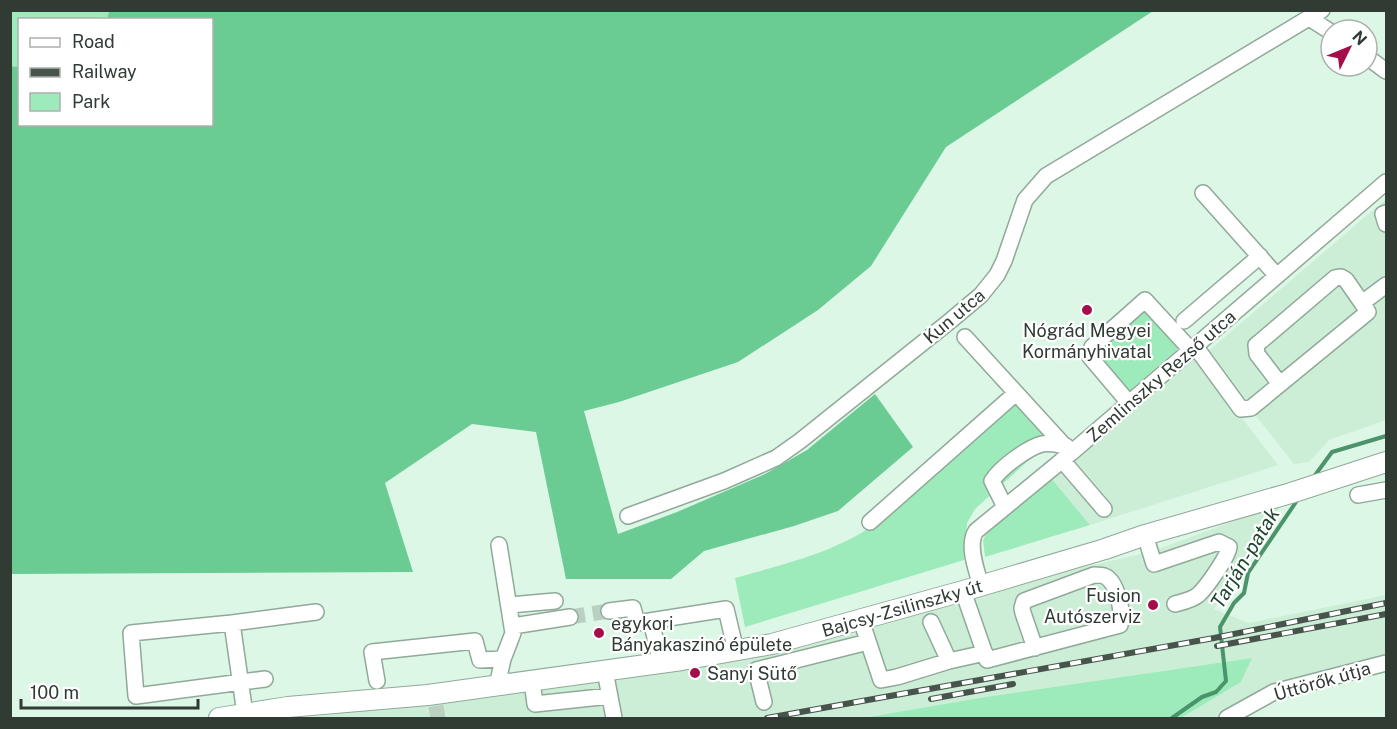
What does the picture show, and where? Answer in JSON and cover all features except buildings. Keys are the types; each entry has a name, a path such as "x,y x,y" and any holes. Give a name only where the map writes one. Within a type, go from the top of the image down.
{"main road":[{"name":"Bajcsy-Zsilinszky út","path":"219,718 245,714 302,712 436,700 497,686 661,663 772,644 861,621 1291,493 1386,462"}],"street":[{"name":"Kun utca","path":"628,516 754,469 794,446 950,321 991,285 1004,261 1026,200 1046,176 1315,14"},
{"name":"Zemlinszky Rezső utca","path":"972,588 973,534 1067,453 1130,403 1386,182"},
{"path":"1203,193 1277,276"},
{"path":"1386,213 1383,214 1386,224"},
{"path":"1184,321 1260,256"},
{"path":"1130,403 1089,357 1092,347 1145,300 1193,348 1240,409 1251,408 1368,312 1346,280 1341,277 1335,278 1257,345 1257,354 1280,384"},
{"path":"1362,303 1386,285"},
{"name":"Kun utca","path":"965,337 1067,453 1104,509"},
{"path":"870,522 1016,393"},
{"path":"1005,507 992,481 997,473 1021,455 1042,444 1067,453"},
{"path":"1358,495 1386,490"},
{"path":"1145,535 1154,564 1219,542 1229,547 1227,555 1199,594 1175,604"},
{"path":"497,686 503,659 513,633 500,545"},
{"path":"972,588 987,660 1035,648 1120,625 1123,612 1111,581 1103,575 1094,575 1024,601 1022,608 1035,648"},
{"path":"510,605 555,601"},
{"path":"609,612 633,608 637,623 726,609 736,651"},
{"path":"265,679 136,696 131,633 316,612"},
{"path":"513,626 570,617"},
{"path":"651,621 661,663"},
{"path":"861,621 881,680 985,653"},
{"path":"931,622 949,661"},
{"path":"232,623 245,714"},
{"path":"377,681 372,652 475,641 480,660 503,659"},
{"path":"764,702 756,670 868,642"},
{"name":"Úttörők útja","path":"1227,718 1274,692 1386,663"},
{"path":"605,671 614,718"},
{"path":"532,681 535,704 610,696"}],"shaded area":[{"path":"1386,199 1386,420 1329,440 1309,462 1294,464 1206,353"},
{"path":"1195,357 1278,465 1090,525 1050,477"},
{"path":"1283,503 1214,609 1249,623 1386,595 1386,660 1221,718 1181,718 1241,682 1252,658 979,698 863,718 303,718 676,671 818,642 855,633 982,590 1150,552"}],"green space":[{"path":"109,10 1153,11 946,147 871,266 818,310 738,362 619,402 584,411 618,534 677,512 765,474 807,450 875,394 913,447 838,511 704,551 671,579 566,579 536,432 472,424 385,483 413,572 11,574 11,66 18,67 18,126 213,126 213,18 107,18"},
{"path":"10,11 109,11 107,18 18,18 18,67 11,66"},
{"path":"1146,309 1180,347 1126,394 1100,364 1105,347"},
{"path":"1015,398 1052,439 975,509 967,523 964,560 745,627 735,578 826,550 877,523"},
{"path":"1050,477 1090,525 985,557 983,540 988,530"},
{"path":"1252,658 1241,682 1181,718 863,718 979,698"}],"waterway":[{"name":"Tarján-patak","path":"1313,478 1332,452 1386,436"},
{"name":"Tarján-patak","path":"1172,718 1202,697 1216,692 1226,681 1220,627 1234,603 1244,593 1248,573 1298,499"}],"tunnel":[{"path":"570,617 609,611"},
{"path":"436,706 438,718"}],"railway":[{"path":"767,718 1214,638 1386,603"},
{"path":"1217,646 1386,614"},
{"path":"931,699 1013,684"}],"place":[{"name":"Nógrád Megyei Kormányhivatal","path":"1087,310"},
{"name":"Fusion Autószerviz","path":"1153,605"},
{"name":"egykori Bányakaszinó épülete","path":"599,633"},
{"name":"Sanyi Sütő","path":"695,673"}]}
